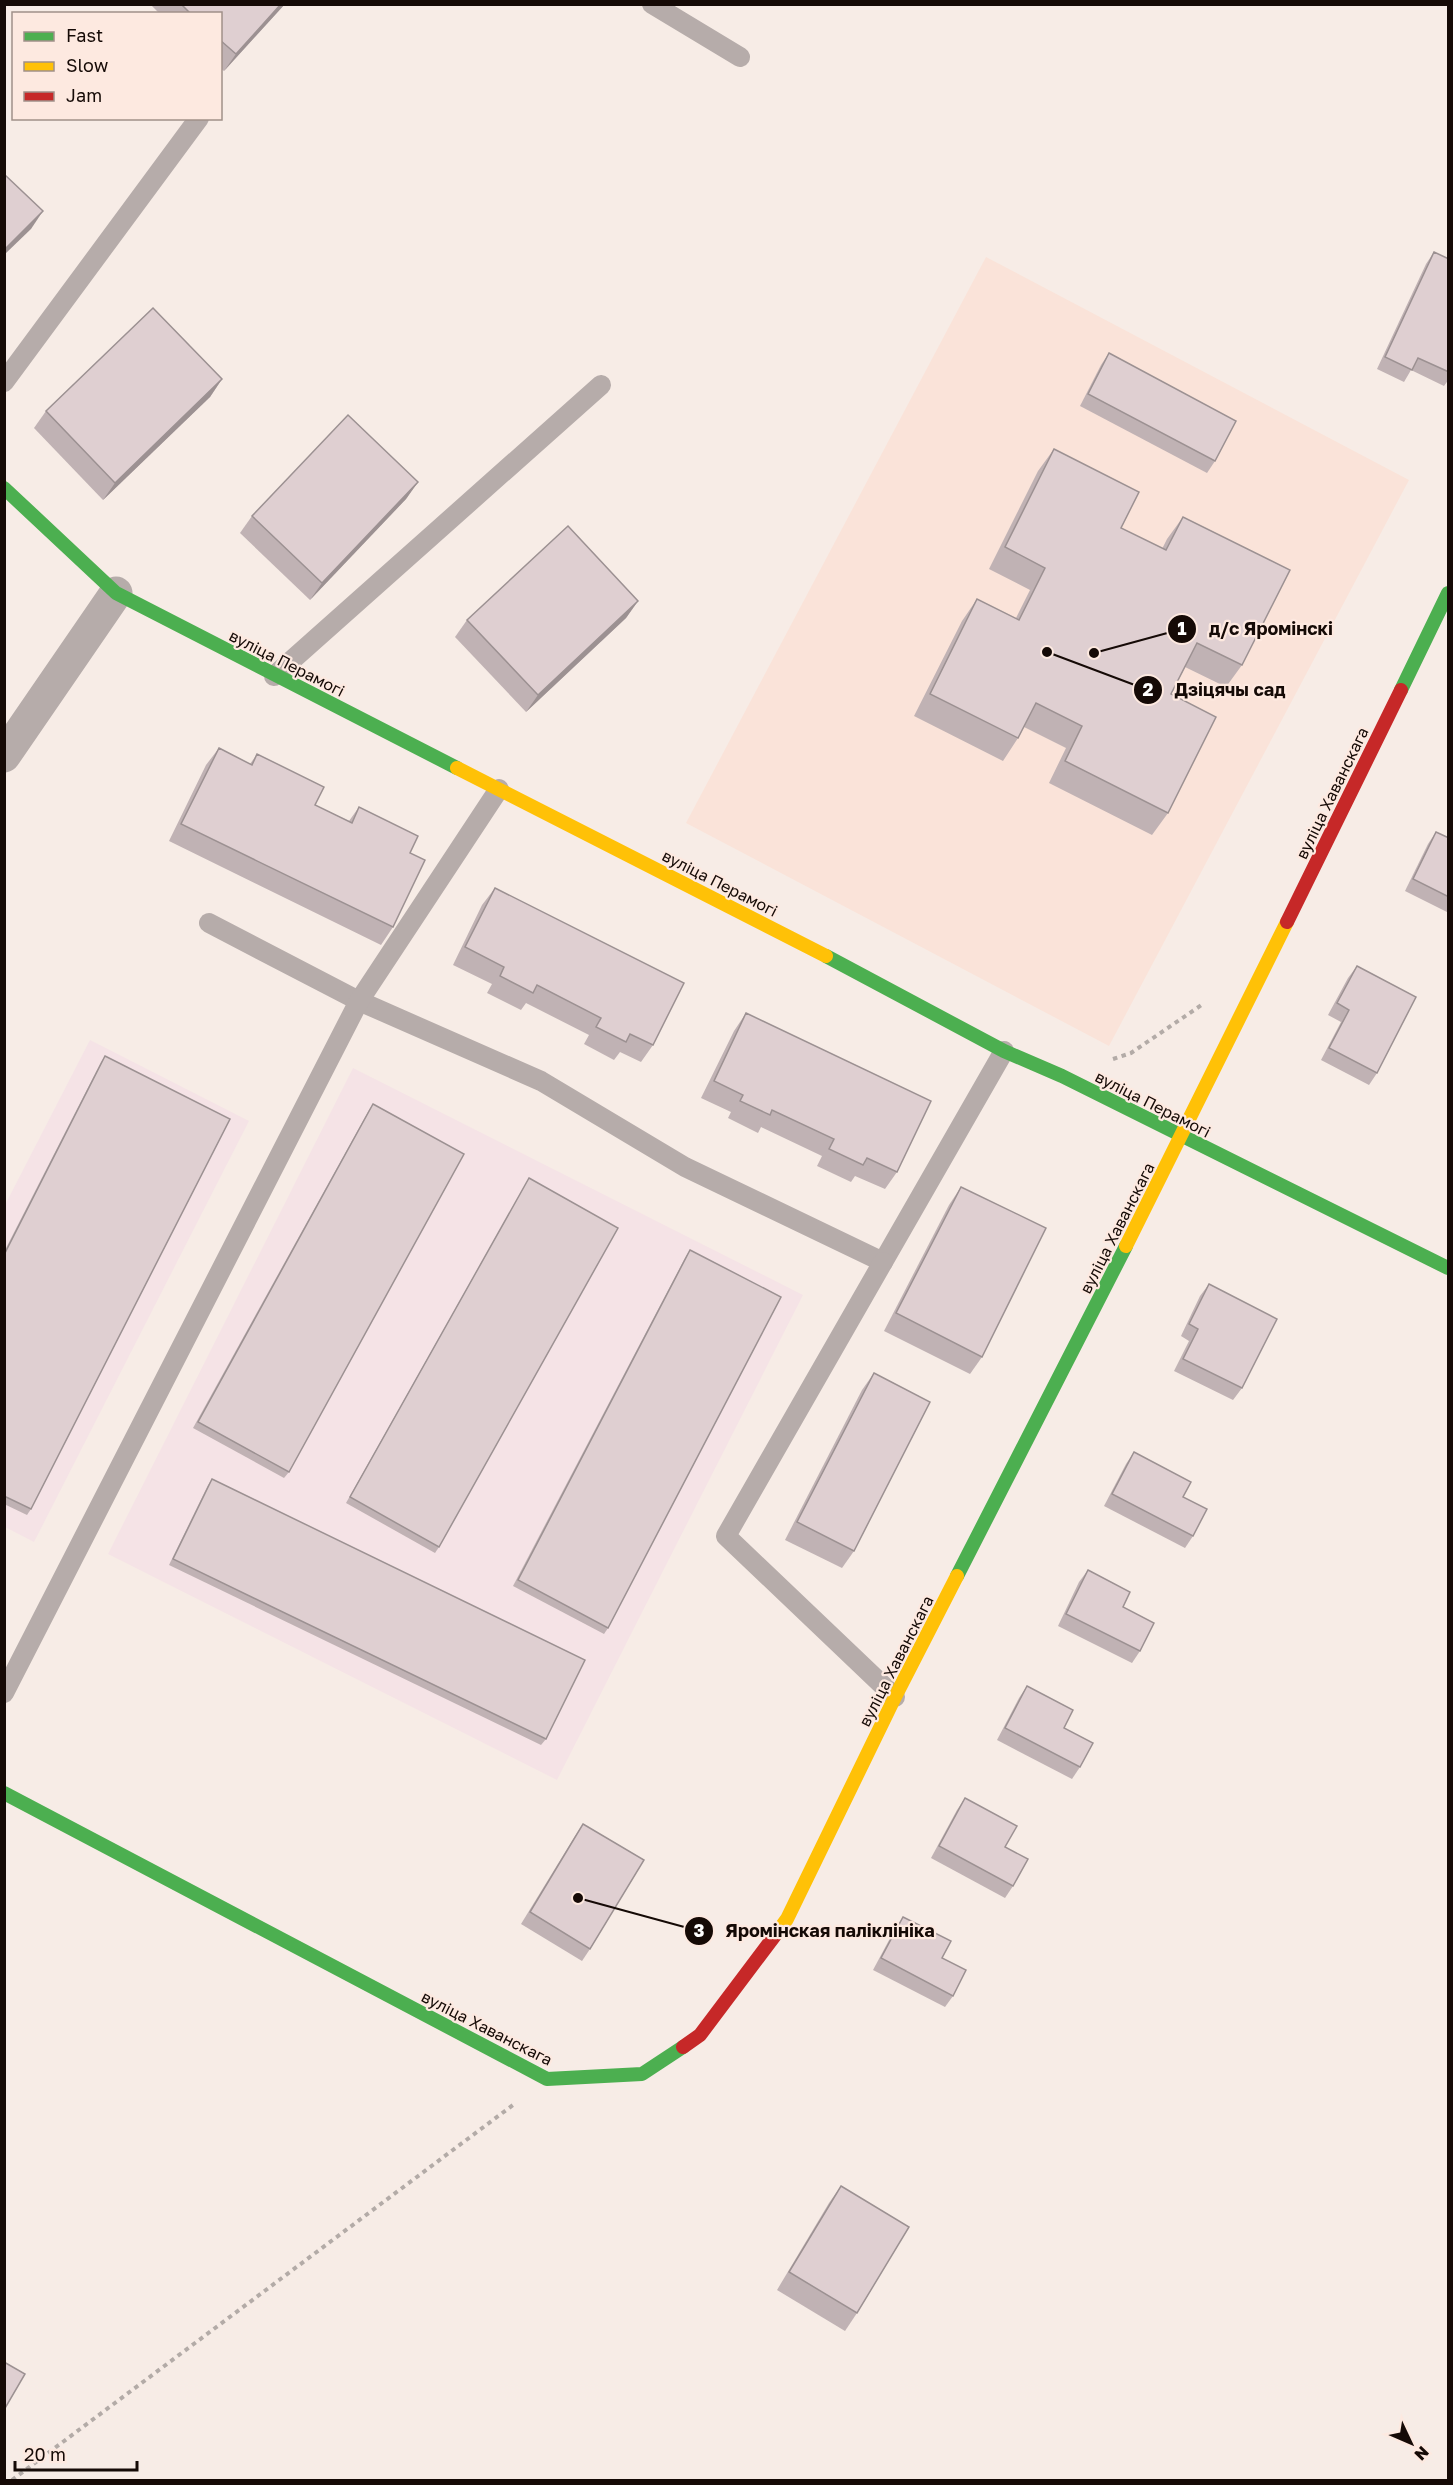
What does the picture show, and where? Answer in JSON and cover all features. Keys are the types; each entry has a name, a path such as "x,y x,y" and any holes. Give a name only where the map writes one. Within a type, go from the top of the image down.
{"street":[{"name":"вуліца Перамогі","path":"4,488 116,592 274,676 766,924 1004,1051 1062,1076 1449,1268"},
{"path":"4,756 116,592"},
{"name":"вуліца Хаванскага","path":"4,1792 547,2079 642,2074 700,2036 788,1919 896,1697 1182,1137 1449,593"}],"lane":[{"path":"652,4 740,57"},
{"path":"4,382 198,120"},
{"path":"274,676 601,385"},
{"path":"4,1693 359,1001 499,789"},
{"path":"209,923 359,1001 541,1081 684,1167 882,1263"},
{"path":"896,1697 726,1536 1004,1051"}],"path":[{"path":"1062,1076 1131,1053 1205,1002"},
{"path":"12,2481 547,2079"}],"shaded area":[{"path":"986,257 1409,480 1109,1046 686,823"},
{"path":"90,1040 249,1121 34,1542 5,1527 4,1207"},
{"path":"353,1068 803,1295 557,1780 108,1554"}],"building":[{"path":"181,4 281,4 236,54 222,42 222,12 189,12"},
{"path":"4,174 43,211 4,250"},
{"path":"1434,252 1449,259 1449,372 1418,358 1412,370 1385,357"},
{"path":"153,308 222,379 115,483 46,411"},
{"path":"1109,353 1236,421 1215,461 1088,394"},
{"path":"348,415 418,482 322,583 252,516"},
{"path":"1054,449 1139,492 1121,528 1166,550 1183,517 1290,570 1242,665 1197,643 1171,694 1216,717 1168,813 1065,761 1082,726 1036,703 1018,738 930,694 977,599 1019,620 1045,568 1005,547"},
{"path":"568,526 638,601 538,695 467,620"},
{"path":"219,748 252,765 257,754 324,787 315,805 352,823 359,807 418,836 410,853 425,860 393,927 181,824"},
{"path":"1436,832 1449,838 1449,897 1413,879"},
{"path":"495,888 684,983 653,1045 630,1034 626,1042 596,1027 601,1018 537,985 533,993 500,976 504,967 465,947"},
{"path":"1357,966 1416,997 1377,1073 1329,1048 1349,1010 1337,1003"},
{"path":"746,1013 931,1101 897,1172 867,1158 863,1165 829,1149 834,1139 772,1110 770,1115 740,1101 743,1095 714,1081"},
{"path":"105,1056 230,1119 31,1509 4,1496 4,1255"},
{"path":"373,1104 464,1154 289,1472 198,1422"},
{"path":"529,1178 618,1228 439,1547 350,1497"},
{"path":"961,1187 1046,1228 982,1357 896,1313"},
{"path":"690,1250 781,1297 608,1628 518,1580"},
{"path":"1209,1284 1277,1319 1242,1388 1183,1359 1198,1329 1189,1324"},
{"path":"874,1373 930,1402 854,1551 797,1522"},
{"path":"1134,1452 1191,1482 1183,1497 1207,1509 1193,1536 1112,1494"},
{"path":"212,1479 585,1660 546,1739 173,1559"},
{"path":"1088,1570 1130,1592 1123,1607 1154,1623 1140,1651 1066,1614"},
{"path":"1027,1686 1073,1710 1064,1728 1093,1743 1080,1767 1005,1728"},
{"path":"965,1798 1017,1826 1005,1847 1028,1859 1013,1886 939,1846"},
{"path":"583,1824 644,1860 590,1949 530,1912"},
{"path":"903,1917 951,1941 942,1958 966,1970 953,1996 881,1958"},
{"path":"841,2186 909,2227 857,2313 789,2272"},
{"path":"4,2362 25,2374 4,2410"}],"traffic: fast":[{"path":"4,488 116,593 457,768"},
{"path":"1401,690 1448,593"},
{"path":"826,956 1004,1051 1062,1076 1448,1268"},
{"path":"957,1576 1126,1246"},
{"path":"4,1793 547,2079 642,2074 683,2047"}],"traffic: slow":[{"path":"457,768 826,956"},
{"path":"1126,1246 1287,922"},
{"path":"776,1934 787,1919 895,1697 957,1576"}],"traffic: jam":[{"path":"1287,922 1401,690"},
{"path":"683,2047 700,2035 776,1934"}],"place":[{"name":"Дзіцячы сад","path":"1047,652"},
{"name":"д/с Яромінскі","path":"1094,653"},
{"name":"Яромінская паліклініка","path":"578,1898"}]}
